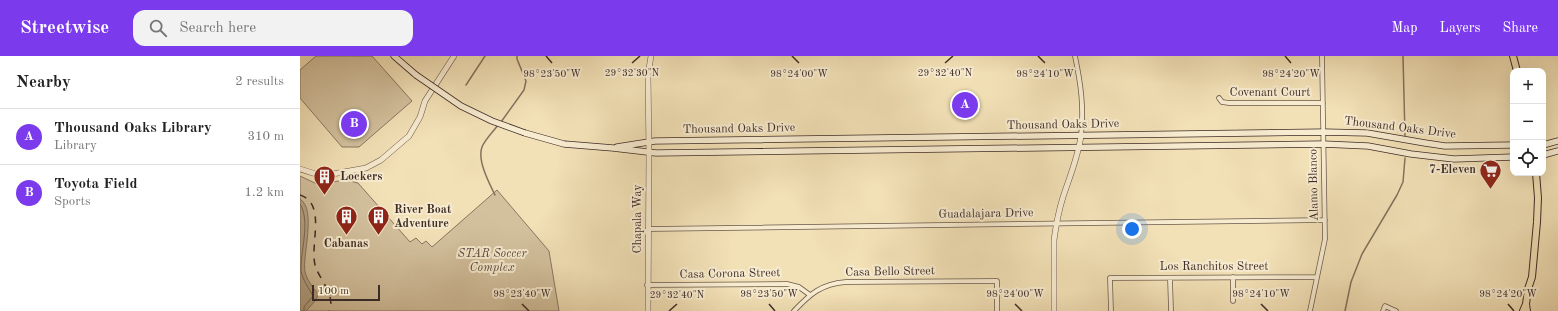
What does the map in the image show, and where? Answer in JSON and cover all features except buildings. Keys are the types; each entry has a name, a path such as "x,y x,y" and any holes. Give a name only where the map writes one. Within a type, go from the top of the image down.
{"main road":[{"name":"Thousand Oaks Drive","path":"394,56 416,75 461,106 492,121 525,133 564,144 649,153 1323,144 1368,146 1411,154 1454,159 1510,157"},
{"path":"1513,56 1515,68"},
{"name":"Thousand Oaks Drive","path":"613,148 649,141 1324,132 1367,133 1445,146 1510,145"},
{"path":"1546,143 1558,141"},
{"path":"1546,154 1558,151"},
{"path":"1523,311 1532,277 1537,222 1538,198 1536,176"},
{"path":"1526,304 1527,311"}],"street":[{"path":"300,169 318,175 327,175 366,168 381,160 409,136 420,117 425,101 454,56"},
{"name":"Chapala Way","path":"648,311 648,75 651,56"},
{"path":"1054,311 1054,240 1064,196 1079,148 1081,136 1081,85 1075,56"},
{"name":"Alamo Blanco","path":"1310,311 1324,249 1325,220 1322,56"},
{"name":"Covenant Court","path":"1219,98 1222,102 1229,103 1323,103"},
{"name":"Guadalajara Drive","path":"648,229 1325,220"},
{"path":"1233,277 1233,301"},
{"name":"Los Ranchitos Street","path":"1111,311 1110,278 1317,277"},
{"path":"1170,278 1171,310"},
{"name":"Casa Bello Street","path":"794,311 810,294 827,285 846,282 997,281 997,311"},
{"name":"Casa Corona Street","path":"647,285 787,284 799,287 810,294"},
{"path":"1383,311 1385,306 1396,311"}],"green space":[{"path":"316,56 372,56 412,101 359,147 342,147 300,98 300,70"},
{"name":"STAR Soccer Complex","path":"300,176 317,184 346,180 358,183 410,242 416,238 422,244 426,241 432,247 497,190 549,251 559,311 300,311"}],"water":[{"path":"300,199 305,205 308,213 305,272 312,287 318,294 316,300 306,311 300,311"}],"waterway":[{"path":"466,85 485,56"},
{"path":"501,122 524,90 526,81 517,56"},
{"path":"1403,56 1405,136"},
{"path":"495,195 482,165 481,152 485,141 498,125"},
{"path":"1345,311 1351,282 1362,254 1397,195 1403,182 1405,158"}],"railway":[{"path":"300,195 308,200 313,207 316,227 314,259 316,268 331,300 329,311"}],"place":[{"name":"Thousand Oaks Library","path":"965,105"},
{"name":"Toyota Field","path":"354,124"},
{"name":"7-Eleven","path":"1491,190"},
{"name":"Lockers","path":"325,196"},
{"name":"Cabanas","path":"346,236"},
{"name":"River Boat Adventure","path":"378,236"}]}
